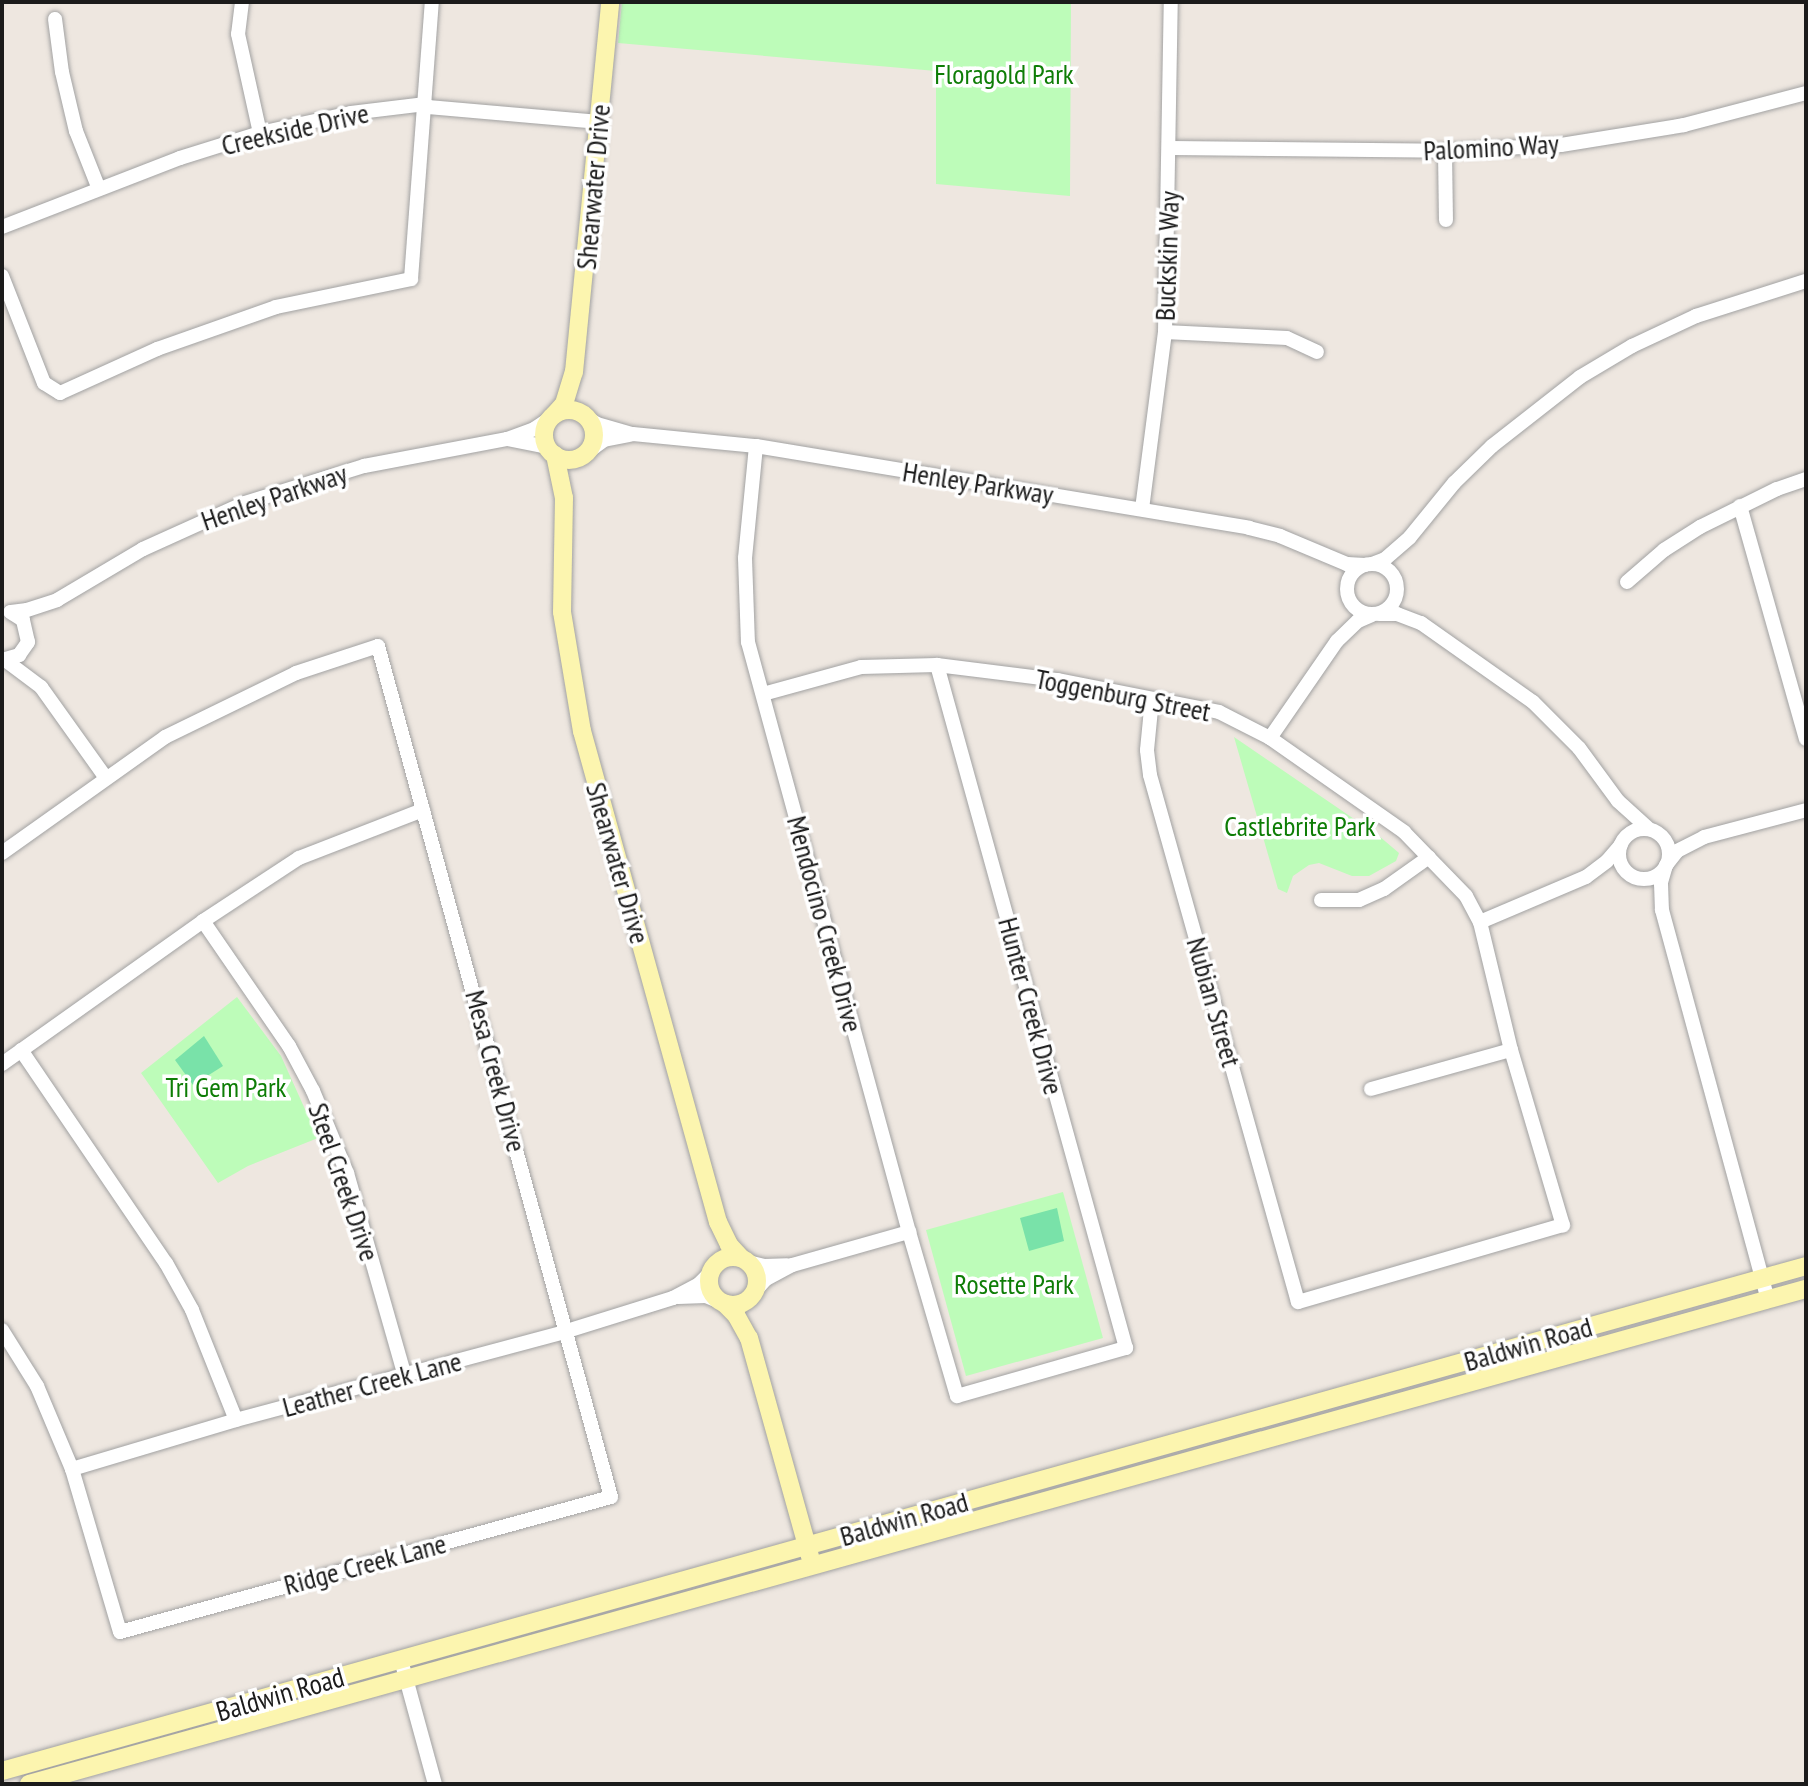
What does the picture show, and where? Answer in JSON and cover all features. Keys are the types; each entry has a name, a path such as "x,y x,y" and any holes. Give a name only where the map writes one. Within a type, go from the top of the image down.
{"main road":[{"name":"Shearwater Drive","path":"553,416 564,404 574,372 610,2"},
{"name":"Shearwater Drive","path":"574,372 586,416"},
{"path":"573,410 586,416 594,433 588,452 575,459 553,454 545,435 553,416 573,410"},
{"name":"Shearwater Drive","path":"564,498 574,470 588,452"},
{"name":"Shearwater Drive","path":"553,454 564,498 562,612 574,698 718,1222 729,1245 745,1260"},
{"name":"Shearwater Drive","path":"712,1270 718,1222"},
{"path":"749,1338 736,1315 709,1288 712,1270 726,1258 745,1260 756,1274 748,1311 749,1338 813,1566"},
{"name":"Baldwin Road","path":"2,1771 1806,1266"},
{"name":"Baldwin Road","path":"29,1784 1806,1289"},
{"path":"721,1303 740,1305 754,1293"}],"street":[{"path":"242,2 238,34 260,133"},
{"path":"2,276 44,383 55,392 70,391 157,349 276,307 411,279 432,2"},
{"name":"Buckskin Way","path":"1142,509 1165,332 1171,148 1171,2"},
{"path":"55,19 62,72 73,116 99,189"},
{"name":"Palomino Way","path":"1171,148 1445,151 1561,145 1684,125 1806,93"},
{"name":"Creekside Drive","path":"2,227 99,189 260,133 351,113 425,104 599,122"},
{"path":"1445,151 1446,220"},
{"path":"1337,641 1349,579 1369,565 1385,559 1410,537 1454,483 1492,446 1580,377 1674,326 1738,300 1806,281"},
{"path":"1165,332 1287,338 1317,352"},
{"name":"Henley Parkway","path":"3,660 19,655 34,621 57,600 143,549 245,503 364,466 507,439 540,426 553,416"},
{"name":"Henley Parkway","path":"586,416 597,424 633,434 756,446 1265,531 1352,566 1369,565"},
{"name":"Henley Parkway","path":"588,452 604,440 633,434"},
{"name":"Henley Parkway","path":"507,439 543,446 553,454"},
{"name":"Mendocino Creek Drive","path":"756,446 744,596 748,642 909,1232 957,1396"},
{"path":"1627,582 1664,550 1740,506 1806,479"},
{"path":"1740,506 1791,676 1806,739"},
{"path":"1270,738 1337,641 1358,621 1391,606 1396,582 1395,566 1410,537"},
{"name":"Henley Parkway","path":"1319,553 1340,575 1348,596"},
{"path":"1369,565 1386,568 1396,582 1404,605 1421,623 1549,716 1579,748 1618,801 1666,842 1666,865 1661,883 1662,910 1768,1299"},
{"path":"1348,596 1359,611 1397,614 1421,623"},
{"name":"Henley Parkway","path":"4,611 27,610 57,600"},
{"path":"2,853 106,778 41,687 30,659 23,620 4,611"},
{"name":"Mesa Creek Drive","path":"106,778 165,737 233,701 296,673 378,646 611,1497"},
{"path":"3,660 41,687"},
{"name":"Toggenburg Street","path":"763,694 861,667 937,665 1058,680 1219,712 1270,738 1404,832 1466,896 1480,922 1511,1050 1563,1225"},
{"name":"Hunter Creek Drive","path":"937,665 1126,1348 957,1396"},
{"path":"1791,676 1806,672"},
{"name":"Nubian Street","path":"1152,699 1147,750 1150,775 1298,1302 1563,1225"},
{"path":"1618,801 1622,864 1647,886 1662,910"},
{"path":"2,1064 203,921 299,858 423,810"},
{"path":"1480,922 1586,877 1616,872 1648,878 1666,865 1677,851 1704,837 1806,810"},
{"path":"1586,877 1612,857 1634,831 1652,830 1673,837 1704,837"},
{"path":"1321,900 1359,900 1384,889 1429,857"},
{"name":"Steel Creek Drive","path":"203,921 289,1046 313,1091 347,1173 405,1376"},
{"path":"21,1050 166,1263 192,1310 236,1420"},
{"path":"1371,1089 1511,1050"},
{"path":"754,1293 766,1279 792,1265 909,1232"},
{"path":"745,1260 764,1266 792,1265"},
{"name":"Leather Creek Lane","path":"72,1469 236,1420 567,1331 673,1298 699,1284 712,1270"},
{"name":"Leather Creek Lane","path":"673,1298 706,1296 721,1303"},
{"path":"2,1330 37,1386 72,1469"},
{"name":"Ridge Creek Lane","path":"72,1469 120,1632 611,1497"},
{"path":"401,1660 435,1784"}],"green space":[{"name":"Floragold Park","path":"622,2 1071,2 1070,196 936,184 936,71 618,43"},
{"name":"Castlebrite Park","path":"1234,737 1379,836 1399,853 1396,861 1369,876 1352,876 1319,863 1309,865 1293,876 1287,893 1278,889"},
{"name":"Tri Gem Park","path":"237,997 281,1056 318,1138 248,1166 218,1183 141,1073"},
{"path":"204,1036 223,1066 193,1085 175,1060"},
{"name":"Rosette Park","path":"1063,1192 1103,1338 966,1376 926,1230"},
{"path":"1057,1208 1064,1241 1029,1251 1020,1218"}]}
